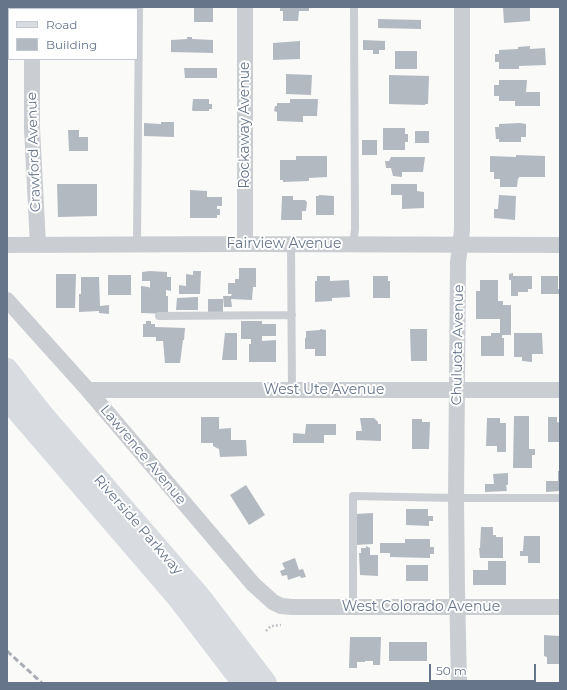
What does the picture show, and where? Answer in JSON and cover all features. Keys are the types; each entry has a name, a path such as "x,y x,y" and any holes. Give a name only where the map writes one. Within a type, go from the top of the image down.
{"main road":[{"name":"Riverside Parkway","path":"7,369 43,415 201,598 266,683"},
{"name":"Riverside Parkway","path":"7,399 178,598 243,683"}],"street":[{"name":"Rockaway Avenue","path":"245,7 245,244"},
{"name":"Chuluota Avenue","path":"459,683 456,498 458,262 462,230 462,7"},
{"name":"Crawford Avenue","path":"32,60 32,128 38,245"},
{"name":"Fairview Avenue","path":"7,245 560,245"},
{"name":"Lawrence Avenue","path":"7,300 88,390 253,584 273,602 281,606"},
{"name":"West Ute Avenue","path":"88,390 560,390"},
{"name":"West Colorado Avenue","path":"281,606 560,608"}],"lane":[{"path":"137,244 139,7"},
{"path":"353,244 355,229 354,7"},
{"path":"291,244 292,390"},
{"path":"158,316 292,315"},
{"path":"353,607 353,496 560,498"}],"path":[{"path":"266,631 271,626 281,625"}],"building":[{"path":"194,7 213,7 213,22 194,22"},
{"path":"280,7 309,7 309,11 299,11 298,21 283,21 283,11 280,11"},
{"path":"503,7 530,7 530,21 504,23"},
{"path":"378,19 421,20 421,29 378,28"},
{"path":"187,37 192,37 192,39 213,40 213,53 171,52 171,40 187,39"},
{"path":"363,40 385,41 385,50 379,50 379,54 373,54 373,50 363,50"},
{"path":"300,41 300,59 273,60 273,43"},
{"path":"530,46 530,49 545,48 546,65 519,66 519,69 499,69 499,62 495,62 495,54 499,54 499,50 518,49 518,47"},
{"path":"395,51 417,51 417,69 395,69"},
{"path":"184,68 217,68 217,78 185,78"},
{"path":"286,74 312,75 311,95 286,94"},
{"path":"389,75 429,76 428,104 389,104"},
{"path":"499,80 527,80 526,92 540,92 540,106 515,106 515,101 499,101 499,96 494,96 494,85 499,85"},
{"path":"193,99 209,99 209,104 212,104 212,109 209,109 209,111 193,111"},
{"path":"290,99 318,99 317,116 303,116 303,122 277,121 277,112 274,111 275,106 277,106 277,103 290,103"},
{"path":"161,122 174,122 174,137 144,136 144,123 161,124"},
{"path":"499,124 526,124 526,137 521,137 521,142 499,142 499,139 496,139 495,127 499,127"},
{"path":"383,128 405,128 405,134 408,134 408,142 405,142 405,150 383,150"},
{"path":"68,130 79,130 79,137 88,137 88,151 69,151"},
{"path":"415,131 429,131 429,143 415,143"},
{"path":"362,140 377,140 377,155 362,155"},
{"path":"516,155 545,156 545,177 519,177 517,187 500,187 500,179 494,179 494,172 490,172 490,156 516,157"},
{"path":"296,156 327,156 327,177 309,178 309,181 283,182 283,180 280,180 280,160 296,160"},
{"path":"391,157 425,157 423,172 402,172 402,177 393,176 391,168 386,168 385,161 389,161"},
{"path":"57,184 97,184 97,216 58,217"},
{"path":"391,184 417,184 417,191 424,192 424,208 402,209 402,195 391,195"},
{"path":"190,190 207,191 207,197 222,197 222,206 217,206 217,209 220,209 220,215 217,215 217,218 190,218"},
{"path":"499,195 516,196 515,220 494,218 494,209 498,209"},
{"path":"282,196 293,196 293,200 305,200 307,202 306,211 302,211 302,220 281,220"},
{"path":"316,196 334,196 334,215 316,215"},
{"path":"239,268 256,268 256,287 253,287 252,300 231,299 232,307 224,307 223,296 231,296 232,294 228,294 228,283 235,283 235,279 239,279"},
{"path":"193,271 201,271 200,294 179,294 179,285 186,286 186,274 193,275"},
{"path":"142,272 167,272 167,277 171,277 171,291 166,290 166,296 168,296 168,314 141,313 141,286 149,287 150,289 150,281 142,281"},
{"path":"513,273 513,276 532,276 532,289 528,289 528,292 518,292 518,296 511,296 511,280 509,280 509,274"},
{"path":"56,274 76,274 75,308 56,308"},
{"path":"108,275 131,275 131,295 108,295"},
{"path":"317,276 330,276 330,281 349,280 350,297 332,298 332,301 315,302 315,281 317,281"},
{"path":"373,276 388,276 388,281 390,281 390,298 373,298"},
{"path":"541,276 558,276 558,289 560,289 560,294 541,294"},
{"path":"81,277 99,277 100,306 109,305 109,314 99,313 99,311 79,312"},
{"path":"480,280 498,280 498,301 503,301 503,305 511,305 511,335 502,335 502,338 504,338 504,356 481,356 481,336 491,336 491,333 500,333 500,319 476,319 476,291 480,291"},
{"path":"198,297 198,310 176,310 177,298"},
{"path":"208,299 223,299 223,313 208,313"},
{"path":"146,321 151,321 151,324 155,324 155,327 185,328 180,363 165,363 163,341 156,341 156,337 143,337 143,324 146,324"},
{"path":"241,321 262,321 262,324 276,324 276,336 262,336 262,341 276,340 276,362 249,362 249,344 251,344 251,339 241,339"},
{"path":"320,329 326,330 326,356 315,356 315,349 305,349 306,331"},
{"path":"410,329 427,329 427,361 411,361"},
{"path":"225,333 237,333 237,360 222,360"},
{"path":"514,333 542,333 543,354 532,354 532,362 522,361 522,357 514,357"},
{"path":"514,416 529,416 529,449 535,449 535,455 532,455 532,468 513,468"},
{"path":"201,417 219,417 219,429 231,428 231,440 246,440 247,456 220,457 219,449 213,446 213,443 201,443"},
{"path":"548,417 557,417 557,422 560,423 560,442 548,442"},
{"path":"360,418 374,418 378,424 381,424 381,441 356,440 356,431 362,431"},
{"path":"487,418 500,418 500,423 506,423 506,452 497,452 497,446 486,446"},
{"path":"412,419 422,419 422,422 430,422 429,449 412,449"},
{"path":"306,424 336,424 336,435 324,435 324,443 293,443 293,433 305,434"},
{"path":"558,471 560,471 560,491 546,492 546,481 558,481"},
{"path":"508,473 508,485 506,485 507,491 485,492 485,484 494,484 493,474"},
{"path":"246,485 265,515 249,525 230,495"},
{"path":"406,509 428,509 428,516 433,516 433,521 429,521 429,526 406,525"},
{"path":"373,513 373,544 356,545 355,514"},
{"path":"481,527 493,527 493,535 496,535 496,537 503,537 503,558 480,558 479,548"},
{"path":"524,536 540,536 540,563 528,563 528,556 520,556 520,551 523,551"},
{"path":"405,539 430,539 430,547 434,547 434,554 430,554 430,558 390,557 390,553 380,553 380,543 405,543"},
{"path":"366,546 370,548 370,555 378,555 378,576 360,575 359,553 361,553 361,548 366,548"},
{"path":"295,558 299,570 303,569 306,577 301,578 300,576 288,580 287,575 282,576 280,571 285,569 282,563"},
{"path":"488,561 506,561 506,585 473,585 473,570 488,570"},
{"path":"406,565 428,565 428,581 406,581"},
{"path":"544,635 560,636 560,664 547,664 547,657 544,656"},
{"path":"350,637 381,637 380,665 373,665 373,661 365,661 357,662 357,668 349,668"},
{"path":"389,642 427,642 427,661 389,661"}],"railway":[{"path":"7,651 42,683"}]}
